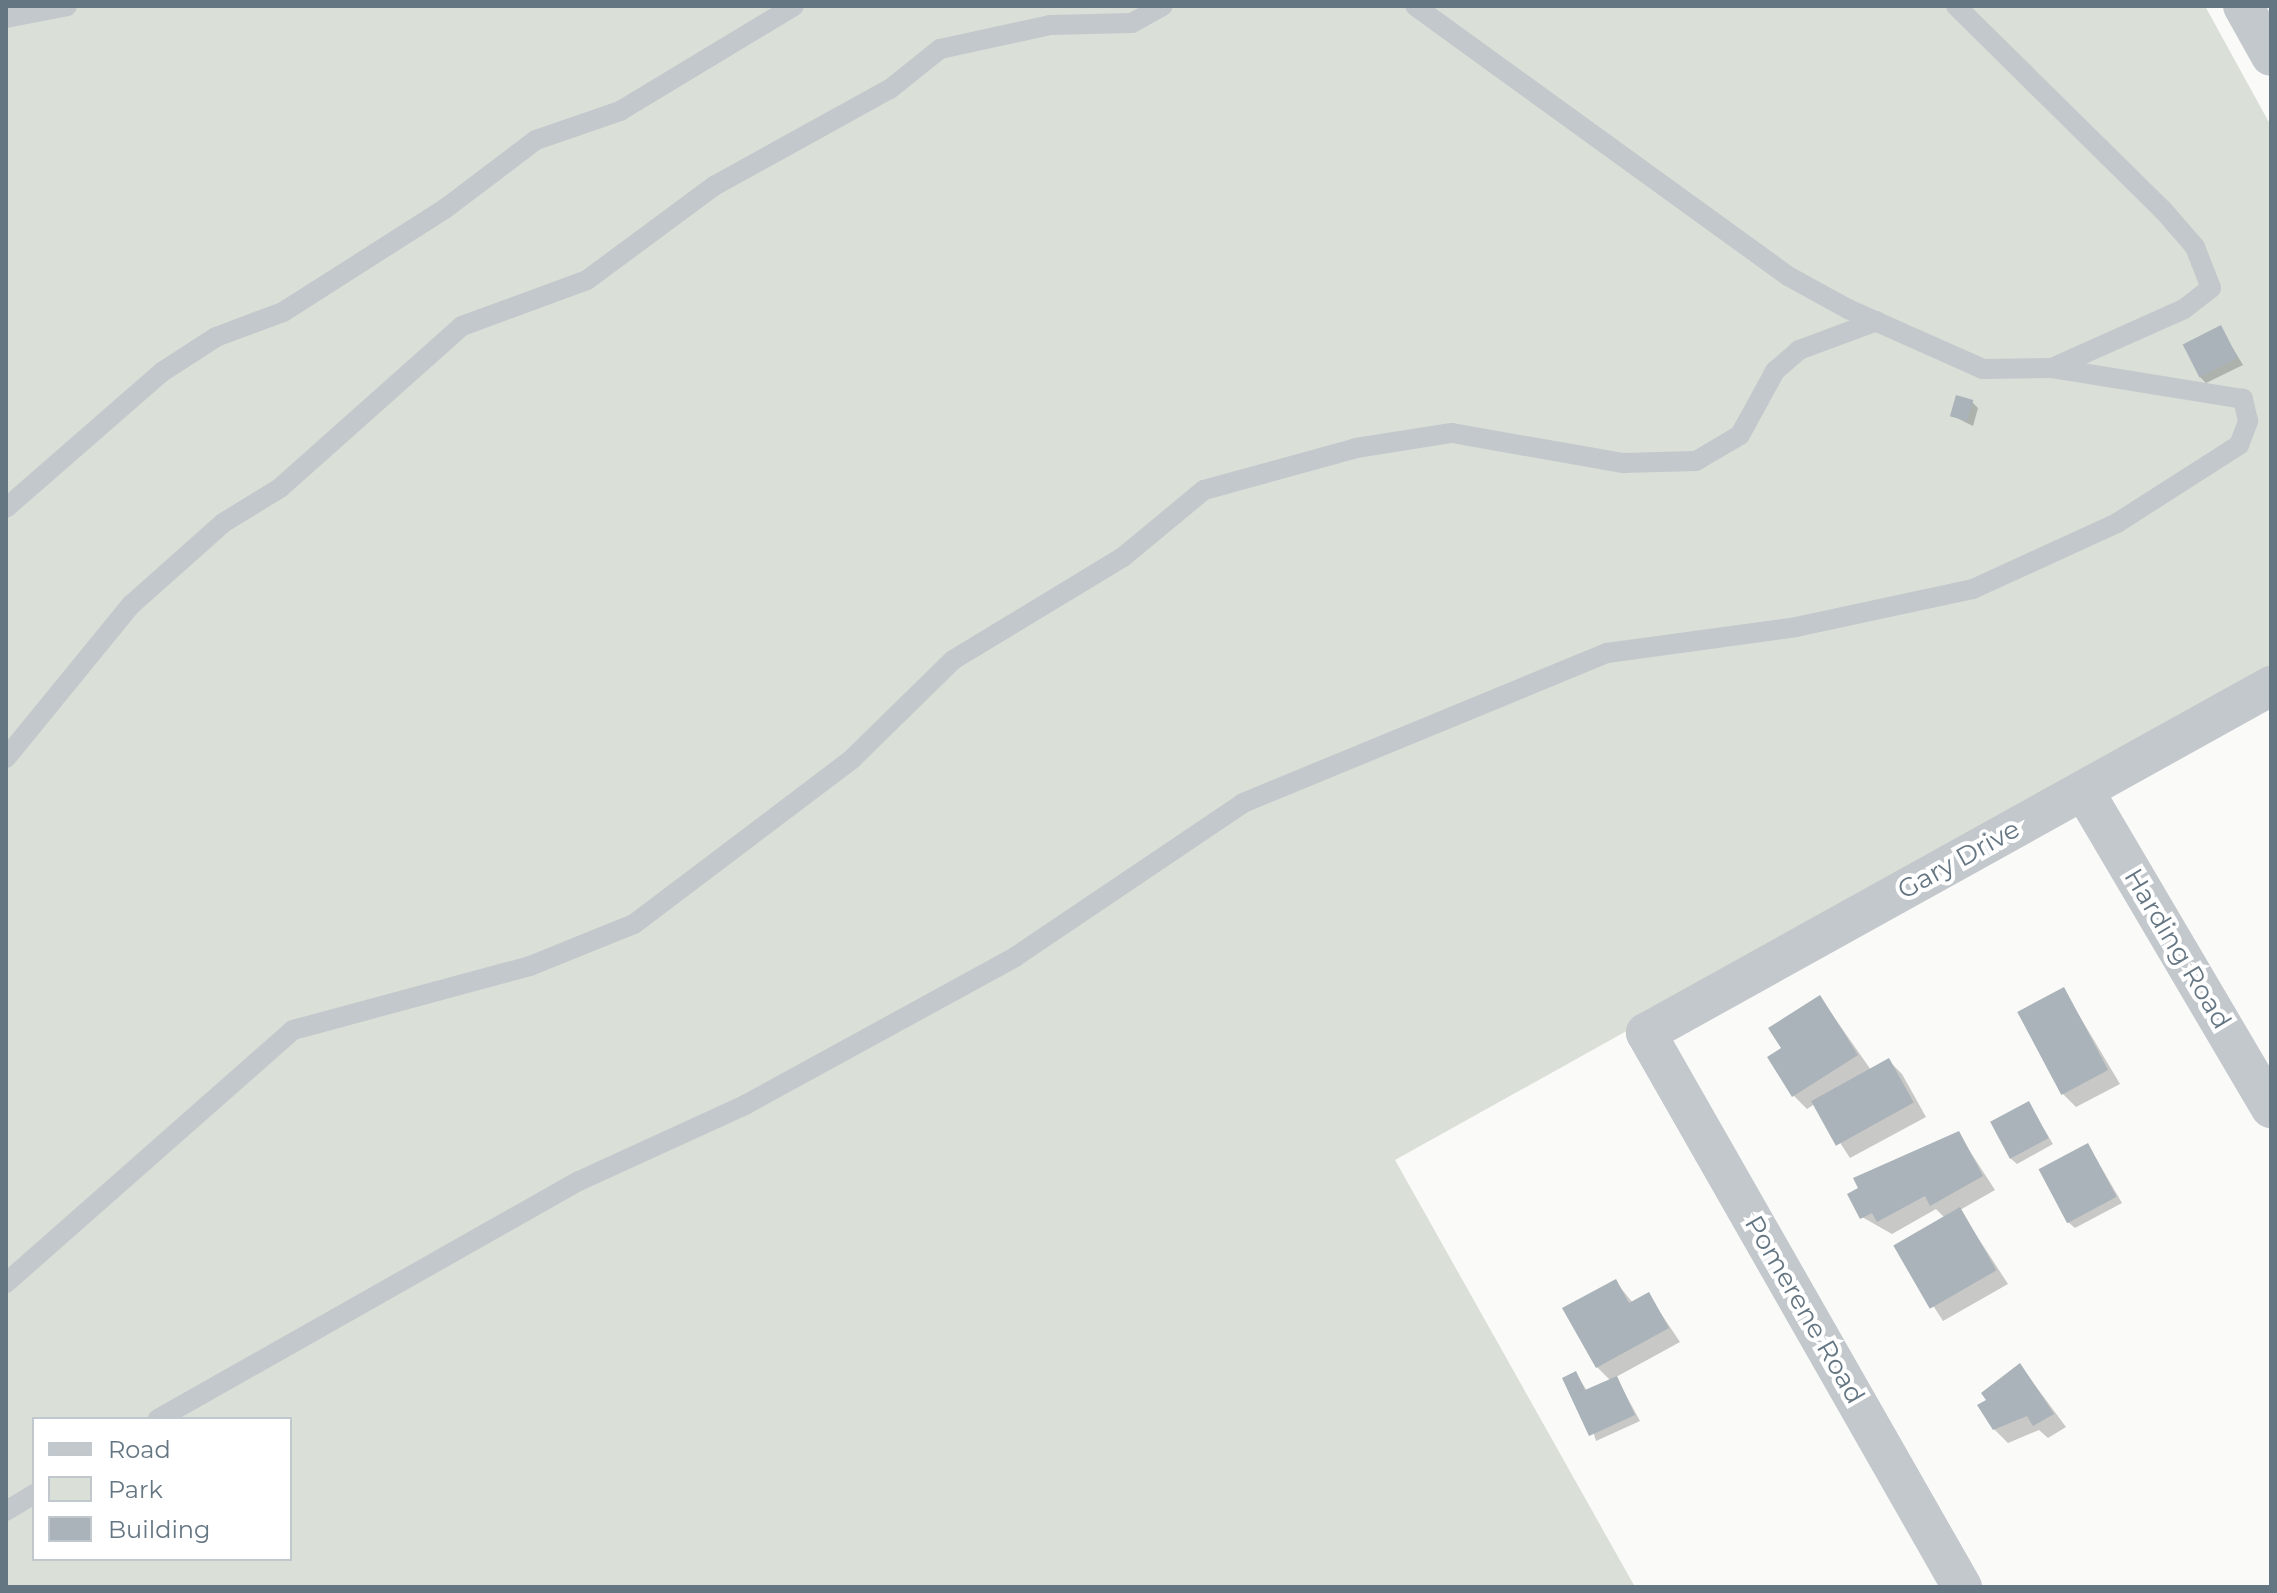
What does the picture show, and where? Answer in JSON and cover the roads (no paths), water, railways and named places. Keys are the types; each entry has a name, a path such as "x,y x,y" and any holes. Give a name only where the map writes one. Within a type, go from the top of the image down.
{"street":[{"path":"2243,6 2271,56"},
{"name":"Gary Drive","path":"1646,1033 2271,686"},
{"name":"Harding Road","path":"2084,791 2271,1108"},
{"name":"Pomerene Road","path":"1646,1033 1962,1587"}],"lane":[{"path":"6,18 67,6"},
{"path":"6,508 162,372 216,337 283,312 446,208 536,140 620,111 794,6"},
{"path":"6,758 142,594 223,523 280,488 462,326 587,280 714,186 890,89 940,49 1050,25 1132,23 1163,6"},
{"path":"162,1417 579,1181 745,1105 1015,957 1243,803 1607,653 1796,627 1973,589 2117,523 2213,467 2239,445 2248,421 2243,399 2052,368 1983,369 1788,276 1415,6"},
{"path":"1956,6 2163,210 2195,247 2211,288 2184,309 2052,368"},
{"path":"6,1283 293,1030 530,966 634,924 851,760 953,660 1123,557 1204,490 1356,448 1452,433 1623,463 1696,461 1740,435 1775,371 1799,350 1877,321"},
{"path":"6,1511 32,1495"}]}
